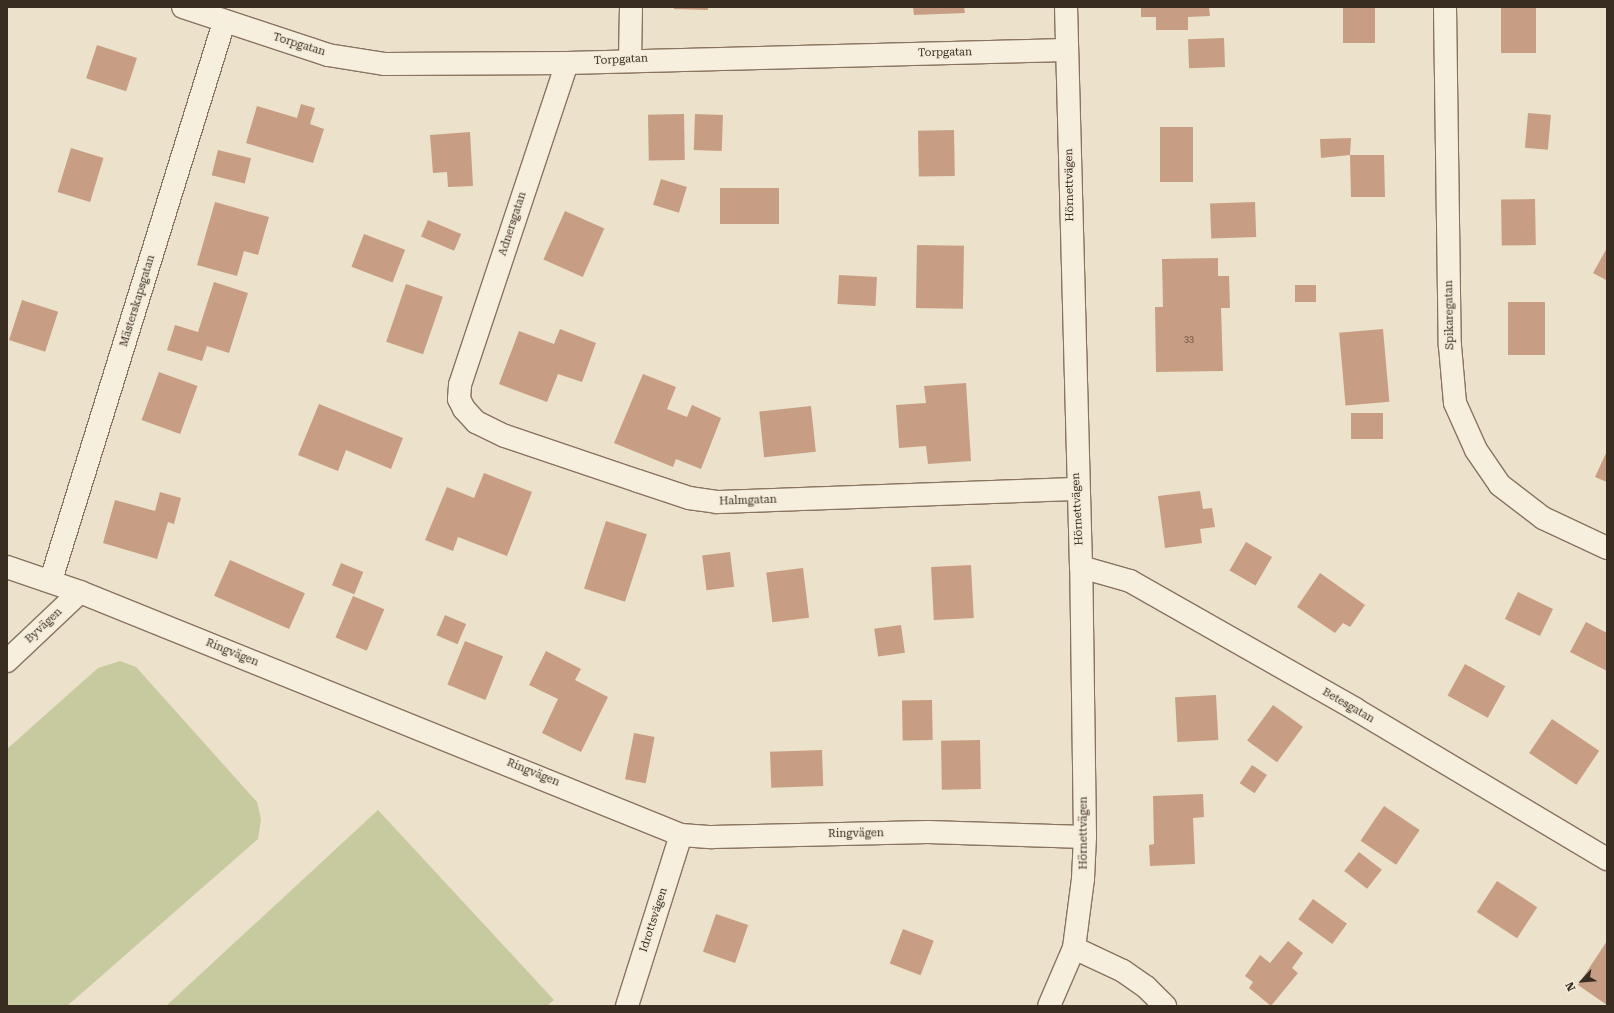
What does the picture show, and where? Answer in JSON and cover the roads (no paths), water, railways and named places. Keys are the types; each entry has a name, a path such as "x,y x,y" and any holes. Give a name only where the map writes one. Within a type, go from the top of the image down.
{"street":[{"name":"Torpgatan","path":"183,7 224,22 328,55 385,64 567,63 630,59 1067,50"},
{"path":"630,59 631,7"},
{"name":"Hörnettvägen","path":"1049,1006 1074,948 1084,879 1085,837 1081,567 1077,490 1066,7"},
{"name":"Spikaregatan","path":"1445,7 1450,346 1455,403 1476,450 1500,485 1543,518 1607,548"},
{"name":"Mästerskapsgatan","path":"51,580 224,22"},
{"name":"Adnersgatan","path":"460,385 567,63"},
{"name":"Halmgatan","path":"460,385 459,399 464,409 476,422 505,436 696,499 716,502 1077,490"},
{"name":"Ringvägen","path":"7,567 51,580 681,835 712,837 928,832 1085,837"},
{"name":"Betesgatan","path":"1081,567 1130,581 1355,710 1607,859"},
{"name":"Byvägen","path":"7,661 80,592"},
{"name":"Idrottsvägen","path":"627,1006 681,835"},
{"path":"1074,948 1123,971 1146,987 1165,1006"}]}
